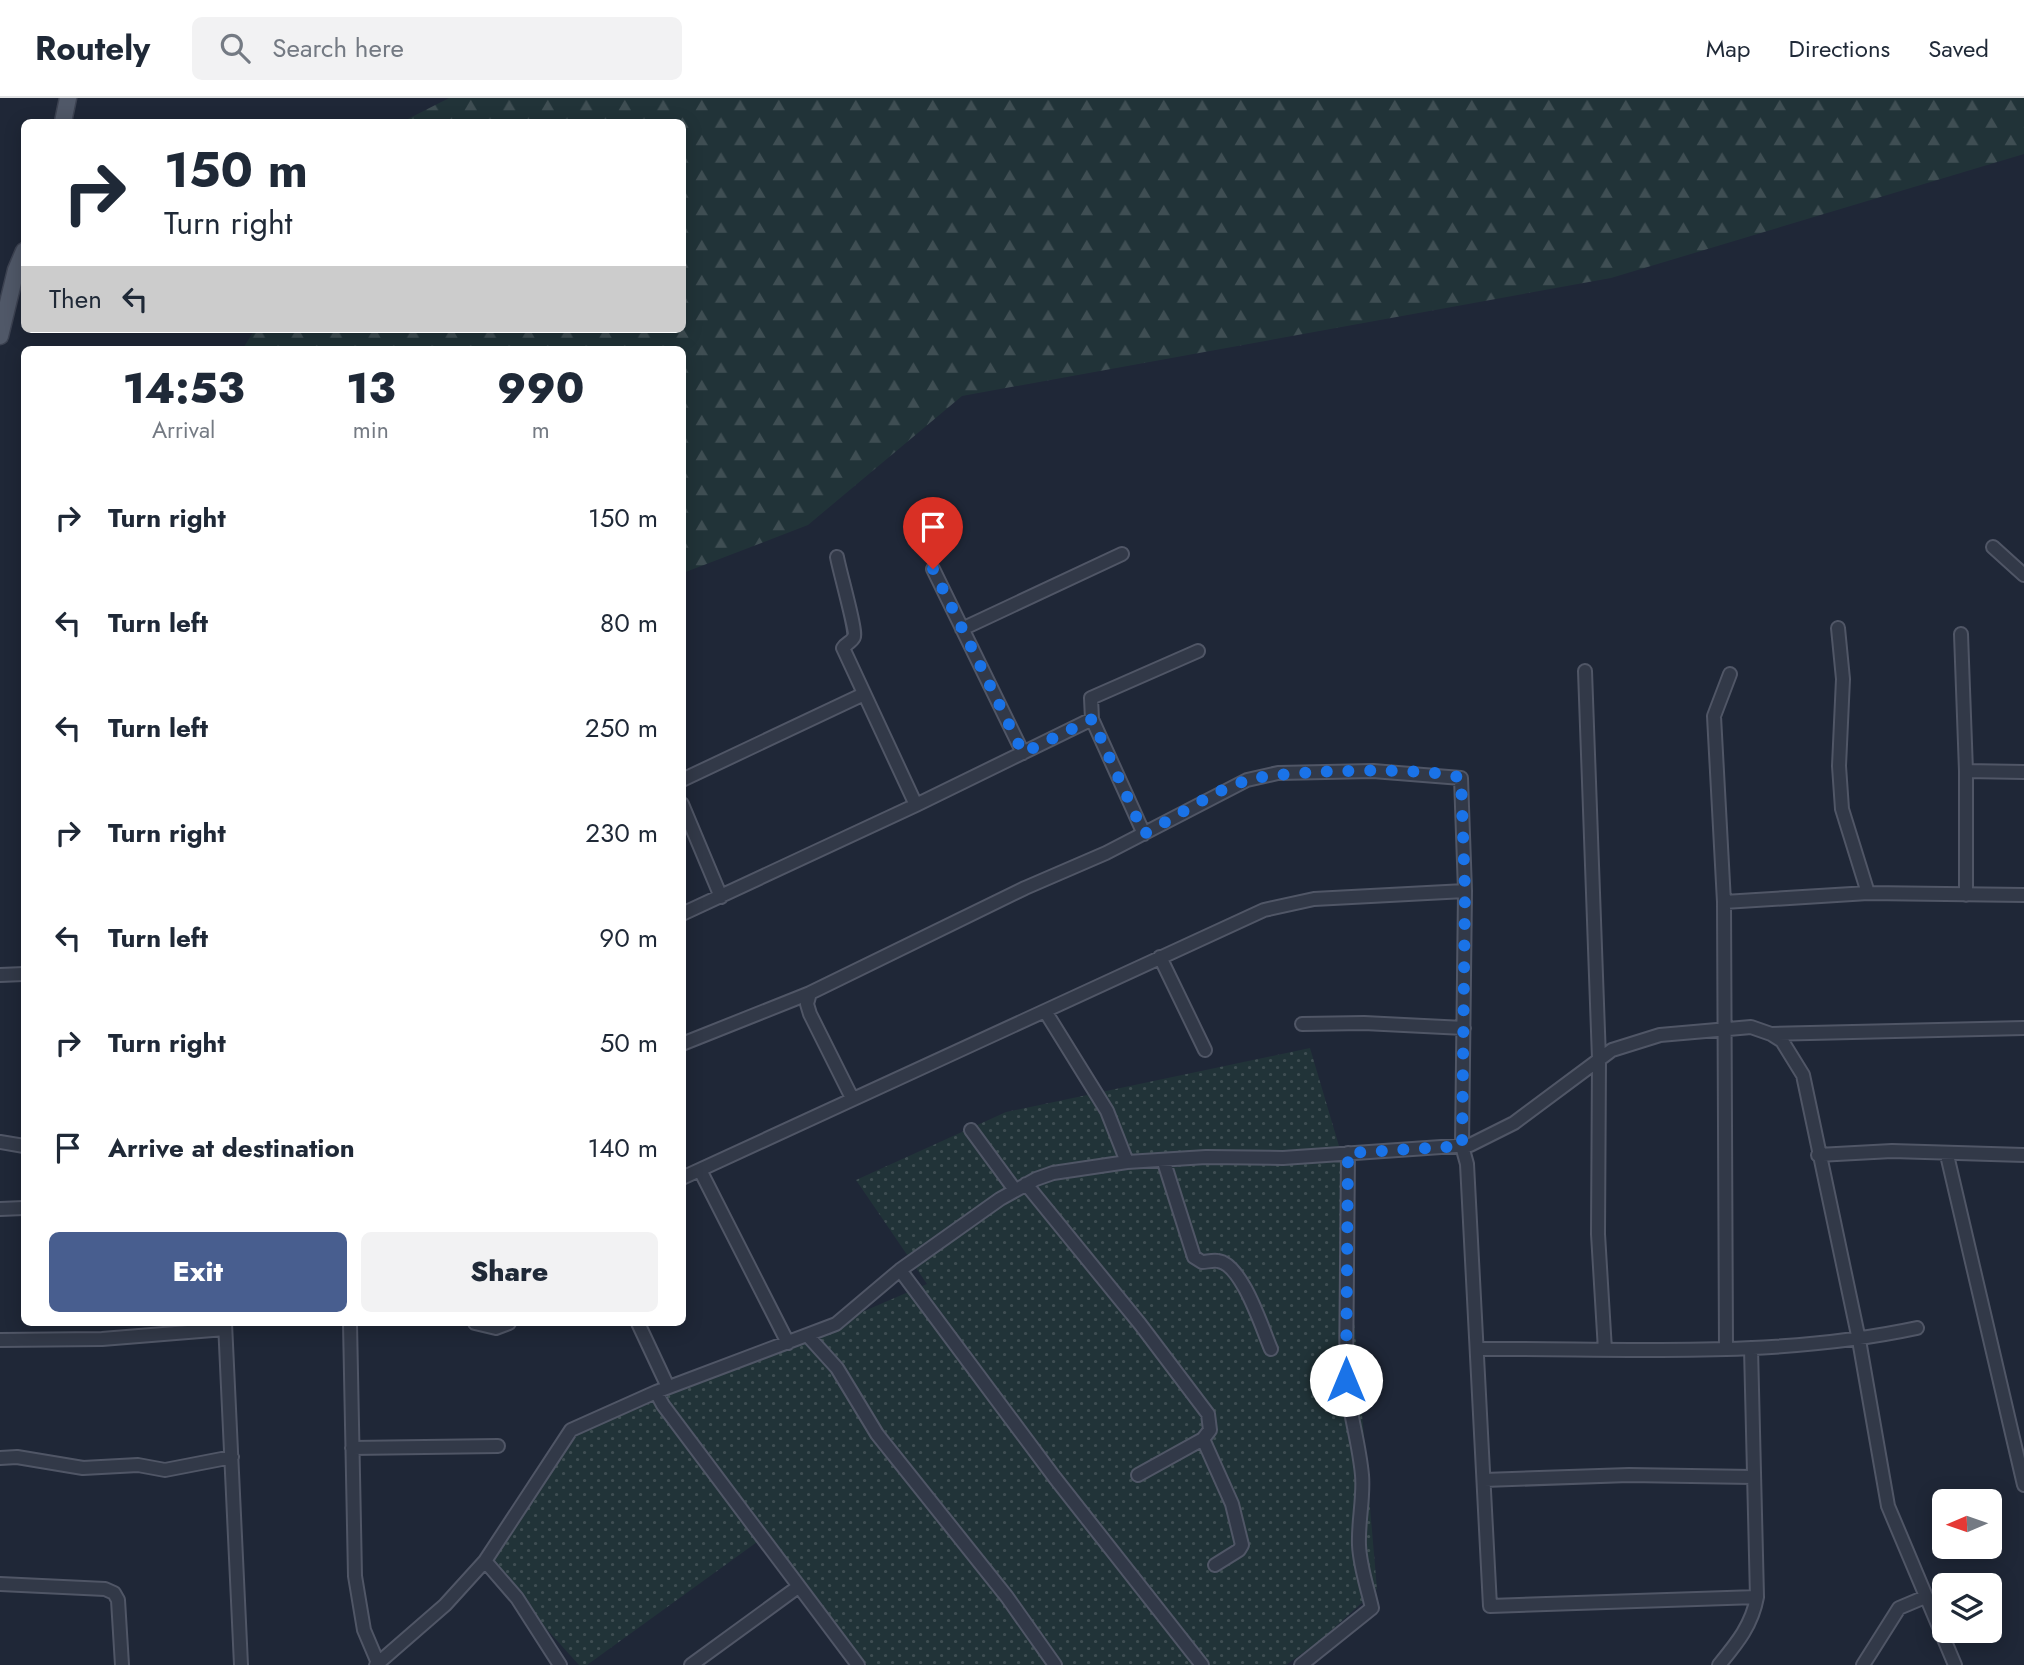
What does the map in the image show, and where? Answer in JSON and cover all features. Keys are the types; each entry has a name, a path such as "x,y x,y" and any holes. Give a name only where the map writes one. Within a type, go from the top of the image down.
{"main road":[{"path":"64,119 68,98"},
{"path":"0,336 21,258"}],"street":[{"path":"1993,547 2024,575"},
{"path":"962,629 1122,554"},
{"path":"837,556 847,609 855,619 856,630 854,637 843,648 916,806"},
{"path":"933,569 1023,753"},
{"path":"1838,628 1843,679 1839,766 1842,809 1868,893"},
{"path":"1961,634 1966,771 1966,895"},
{"path":"1144,834 1092,719 1091,698 1098,692 1116,688 1198,651"},
{"path":"1584,671 1599,1059 1598,1234 1605,1350"},
{"path":"1726,1349 1724,902 1714,716 1730,674"},
{"path":"686,778 864,694"},
{"path":"686,912 916,806 1092,719"},
{"path":"686,1042 810,993 1144,834 1247,780 1278,773 1373,771 1457,776 1463,782 1465,891 1462,1146 1467,1164 1488,1602 1494,1608 1757,1597"},
{"path":"1966,771 2024,772"},
{"path":"686,813 722,897"},
{"path":"686,1176 1264,910 1314,899 1465,891"},
{"path":"1724,902 1868,893 2024,895"},
{"path":"1160,957 1205,1050"},
{"path":"0,975 21,974"},
{"path":"810,993 807,1004 810,1014 852,1098"},
{"path":"1045,1011 1107,1111 1127,1163"},
{"path":"1302,1024 1364,1023 1464,1028"},
{"path":"349,1326 357,1600 364,1630 377,1664 445,1605 485,1562 567,1433 662,1389 836,1324 900,1270 1021,1187 1053,1173 1127,1163 1206,1157 1283,1158 1462,1146 1514,1124 1599,1059 1632,1041 1660,1034 1751,1027 1771,1034 2024,1028"},
{"path":"1771,1034 1789,1050 1803,1075 1859,1340 1888,1506 1955,1665"},
{"path":"971,1130 1140,1324 1208,1414 1210,1430 1203,1439 1138,1475"},
{"path":"0,1142 21,1146"},
{"path":"1818,1155 1892,1151 1947,1155 2024,1155"},
{"path":"1301,1665 1372,1608 1364,1584 1359,1543 1363,1490 1360,1450 1349,1414 1346,1380 1348,1153"},
{"path":"1947,1155 2024,1485"},
{"path":"1164,1162 1175,1205 1194,1257 1202,1262 1220,1261 1231,1268 1249,1295 1271,1349"},
{"path":"700,1170 788,1343"},
{"path":"0,1209 21,1208"},
{"path":"900,1270 1055,1478 1202,1665"},
{"path":"0,1340 102,1339 225,1326 241,1665"},
{"path":"639,1326 662,1389 798,1587 858,1665"},
{"path":"1477,1349 1751,1348 1859,1340 1917,1328"},
{"path":"808,1336 837,1368 877,1434 1007,1597 1055,1665"},
{"path":"1719,1665 1742,1637 1754,1616 1757,1597 1751,1348"},
{"path":"1203,1439 1232,1504 1242,1545 1240,1550 1215,1565"},
{"path":"352,1448 498,1446"},
{"path":"0,1458 17,1457 83,1468 138,1465 165,1470 232,1457"},
{"path":"1484,1480 1629,1475 1753,1477"},
{"path":"485,1562 517,1598 560,1665"},
{"path":"0,1584 105,1589 114,1593 118,1600 122,1665"},
{"path":"691,1665 798,1587"},
{"path":"1863,1665 1899,1608 1925,1597"}],"green space":[{"path":"449,98 2024,98 2024,154 1611,278 962,396 808,525 686,572 686,346 244,346 253,333 686,333 686,119 408,119"},
{"path":"1310,1048 1339,1146 1377,1589 1322,1639 1286,1665 867,1665 764,1537 587,1665 579,1665 485,1561 574,1436 927,1284 856,1180 1006,1112"}],"route":[{"path":"933,569 1023,753 1092,719 1144,834 1222,791 1247,780 1278,773 1373,771 1461,778 1465,891 1462,1146 1348,1153 1346,1380"}]}
